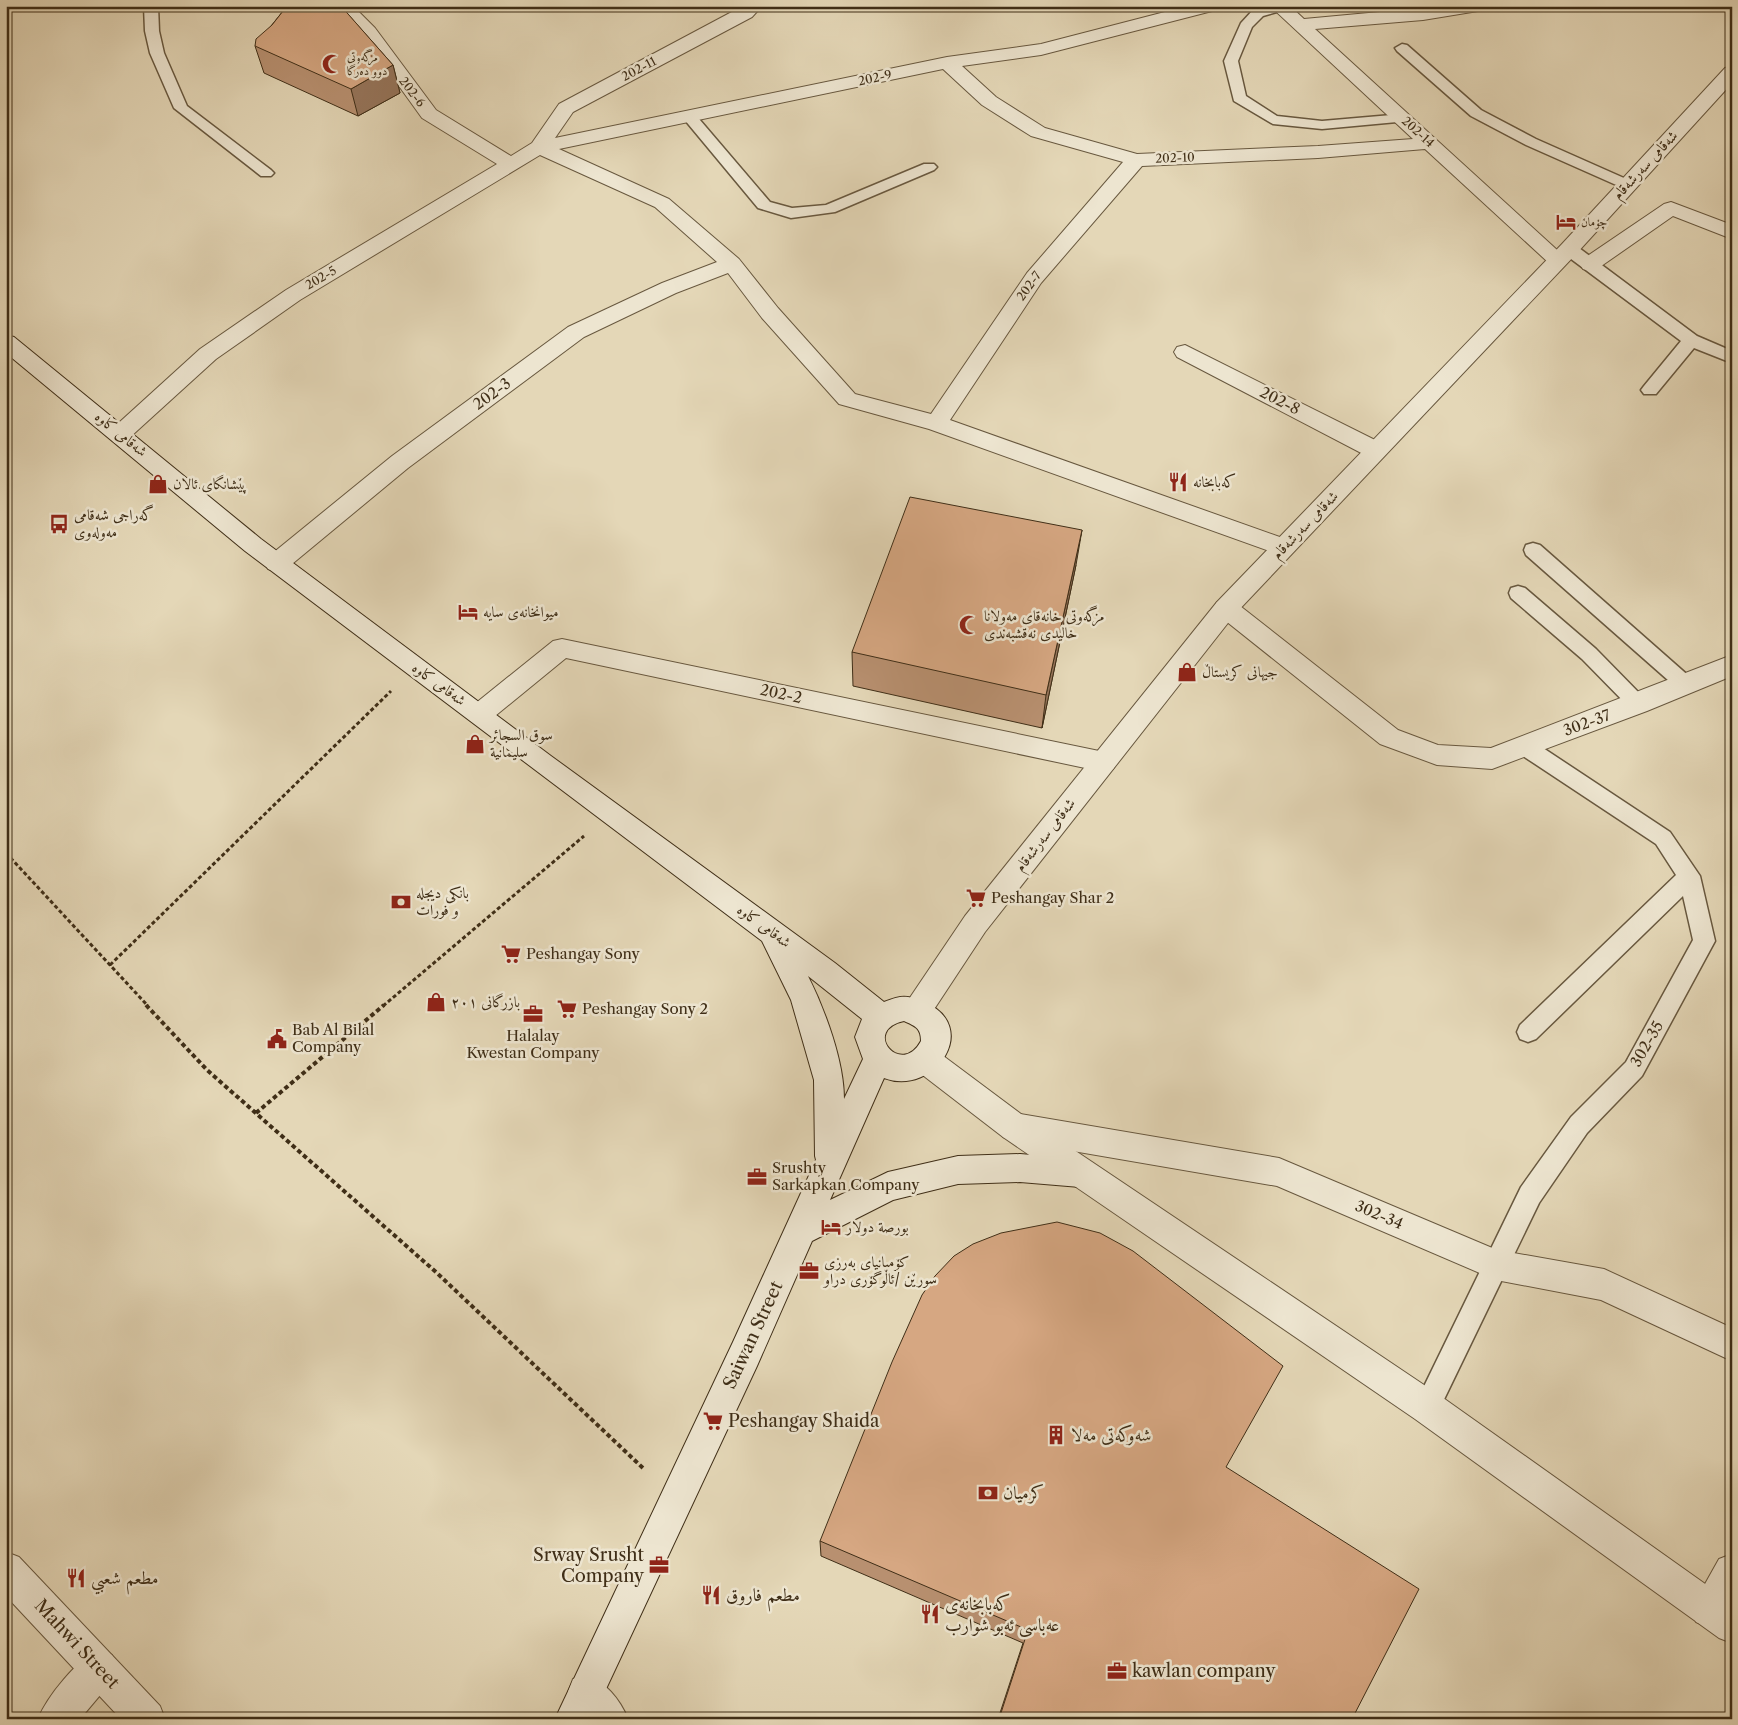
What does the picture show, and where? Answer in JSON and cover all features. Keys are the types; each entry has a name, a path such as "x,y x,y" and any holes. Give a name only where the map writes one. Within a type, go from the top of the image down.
{"street":[{"name":"202-6","path":"328,6 352,15 368,32 428,114 511,164"},
{"name":"202-11","path":"539,147 566,108 746,13 753,6"},
{"name":"202-9","path":"539,147 946,63 1041,49 1210,6"},
{"name":"202-14","path":"1279,6 1431,144 1563,254"},
{"path":"1299,24 1478,6"},
{"name":"202-10","path":"946,63 989,101 1038,132 1136,160 1318,152 1431,144"},
{"name":"شەقامی سەرشەقام","path":"917,1011 975,924 1226,608 1563,254 1732,72"},
{"name":"202-5","path":"120,434 208,354 293,295 539,147"},
{"path":"539,147 662,203 732,264 770,313 847,399 936,423 1283,547"},
{"name":"202-7","path":"936,423 1034,278 1136,160"},
{"path":"1590,264 1672,208 1732,233"},
{"name":"202-3","path":"277,563 400,462 576,332 669,288 732,264"},
{"name":"شەقامی کاوە","path":"6,342 253,545 611,814 771,931 880,1016"},
{"name":"202-8","path":"1185,352 1375,450"},
{"name":"302-37","path":"1226,608 1388,737 1437,754 1492,760 1524,746 1638,704 1684,683 1732,665"},
{"name":"202-2","path":"480,714 562,648 1104,762"},
{"path":"771,931 805,998 829,1080 830,1165"},
{"path":"904,1008 917,1011 927,1018 935,1028 937,1040 934,1051 927,1061 914,1067 902,1069 888,1066 878,1058 871,1048 869,1037 873,1025 880,1016 891,1010 904,1008"},
{"name":"Saiwan Street","path":"579,1706 801,1230 878,1058"},
{"path":"927,1061 1014,1128 1427,1407 1720,1617 1732,1572"},
{"name":"302-34","path":"1014,1128 1279,1172 1496,1265 1604,1285 1732,1344"},
{"path":"801,1230 888,1187 958,1170 1020,1168 1080,1173"},
{"name":"Mahwi Street","path":"6,1570 147,1719"},
{"path":"56,1719 99,1668"},
{"path":"579,1706 610,1719"}],"lane":[{"path":"151,6 152,31 158,53 181,108 266,173"},
{"path":"1279,6 1258,13 1246,26 1231,60 1239,98 1273,120 1322,125 1403,118"},
{"path":"1402,48 1476,113 1531,142 1628,185"},
{"path":"689,116 764,206 791,213 829,209 929,167"},
{"path":"1563,254 1590,264 1691,340 1732,358"},
{"path":"1650,390 1691,340"},
{"path":"1533,550 1684,683"},
{"path":"1518,593 1589,654 1638,704"},
{"name":"302-35","path":"1427,1407 1530,1195 1578,1125 1634,1069 1704,941 1689,876 1663,838 1524,746"},
{"path":"1528,1032 1689,876"}],"path":[{"path":"110,965 415,667"},
{"path":"256,1113 611,814"},
{"path":"6,853 207,1070 437,1274 676,1499"}],"building":[{"path":"287,6 341,6 393,65 351,89 255,46 256,39 272,25"},
{"name":"مزگەوتی خانەقای مەولانا خالیدی نەقشبەندی","path":"910,497 1082,530 1046,695 852,652"},
{"name":"شەوکەتی مەلا","path":"1057,1222 1100,1233 1133,1251 1283,1366 1226,1467 1419,1589 1352,1719 999,1719 1028,1630 820,1541 892,1362 922,1295 935,1276 954,1256 973,1244 1001,1233"}],"place":[{"name":"مزگەوتی دوو دەرگا","path":"332,64"},
{"name":"چۆمان","path":"1566,222"},
{"name":"کەبابخانە","path":"1178,482"},
{"name":"پێشانگای ئالان","path":"158,484"},
{"name":"گەراجی شەقامی مەولەوی","path":"59,524"},
{"name":"میوانخانەی سایە","path":"468,612"},
{"name":"مزگەوتی خانەقای مەولانا خالیدی نەقشبەندی","path":"969,625"},
{"name":"جیهانی کریستاڵ","path":"1187,672"},
{"name":"سوق السجائر سليمانية","path":"475,744"},
{"name":"Peshangay Shar 2","path":"976,898"},
{"name":"بانکی دیجلە و فورات","path":"401,902"},
{"name":"Peshangay Sony","path":"511,954"},
{"name":"بازرگانی ٢٠١","path":"436,1002"},
{"name":"Peshangay Sony 2","path":"567,1009"},
{"name":"Halalay Kwestan Company","path":"533,1014"},
{"name":"Bab Al Bilal Company","path":"277,1039"},
{"name":"Srushty Sarkapkan Company","path":"757,1177"},
{"name":"بورصة دولار","path":"831,1227"},
{"name":"کۆمپانیای بەرزی سورێن /ئاڵوگۆری دراو","path":"809,1271"},
{"name":"Peshangay Shaida","path":"713,1421"},
{"name":"شەوکەتی مەلا","path":"1056,1435"},
{"name":"كرميان","path":"988,1493"},
{"name":"Srway Srusht Company","path":"659,1565"},
{"name":"مطعم شعبي","path":"76,1578"},
{"name":"مطعم فاروق","path":"711,1595"},
{"name":"کەبابخانەی عەباسی ئەبو شوارب","path":"930,1614"},
{"name":"kawlan company","path":"1117,1671"}]}
